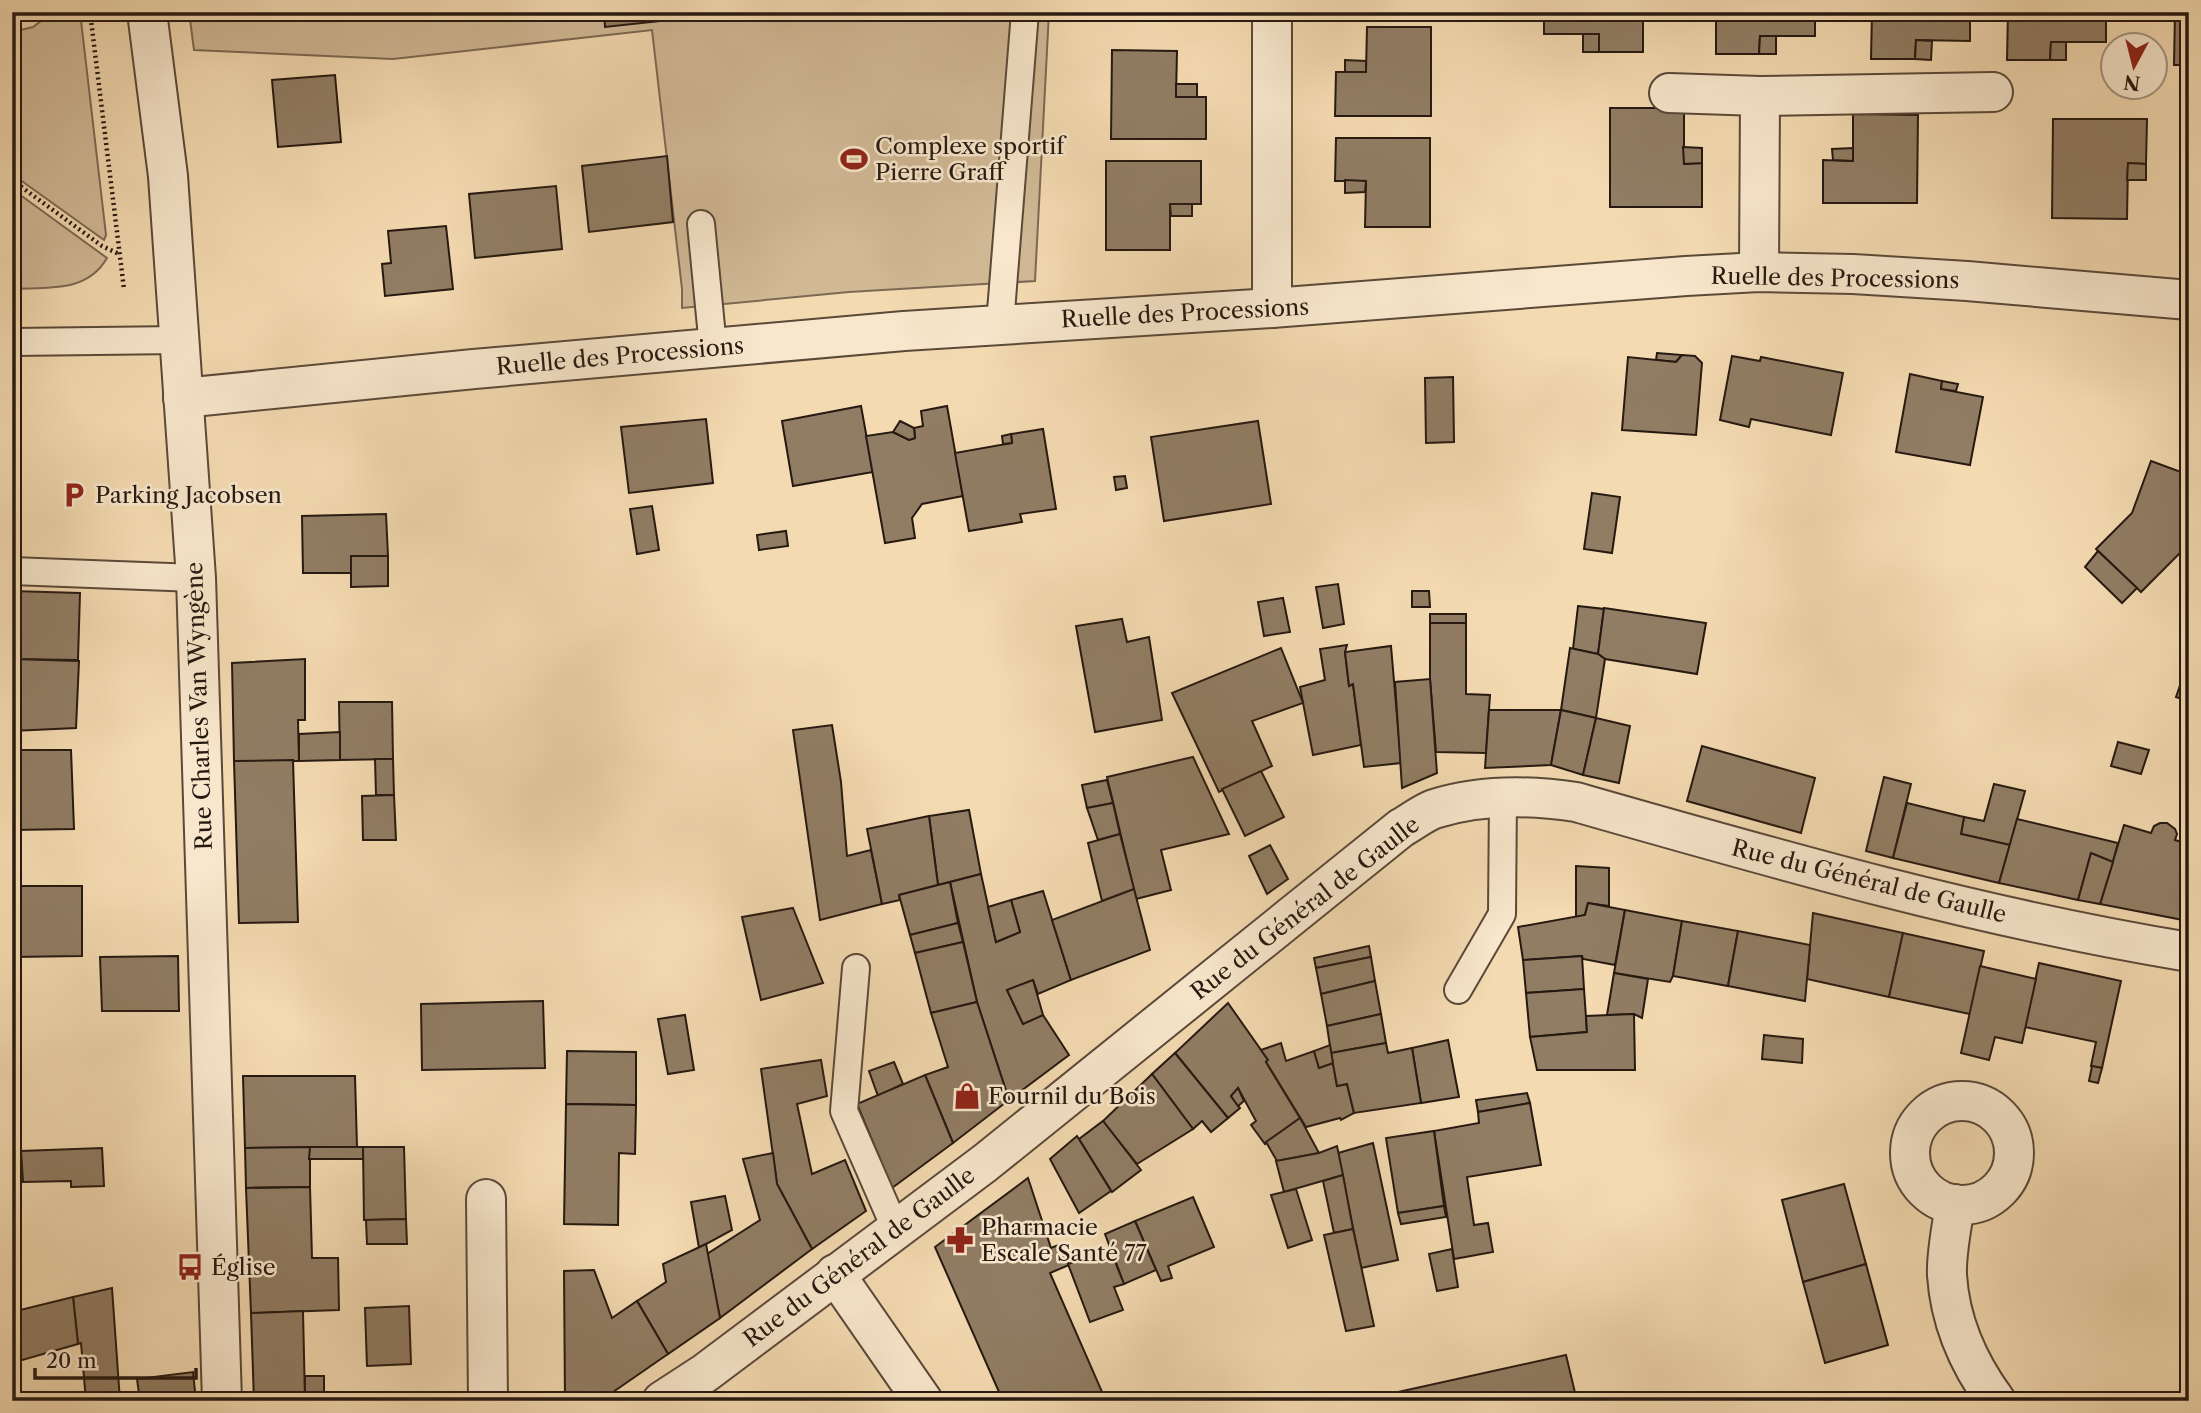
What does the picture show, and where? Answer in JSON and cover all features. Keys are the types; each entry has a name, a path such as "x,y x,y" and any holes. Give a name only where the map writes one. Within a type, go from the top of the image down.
{"street":[{"name":"Rue Charles Van Wyngène","path":"147,12 168,176 196,578 222,1401"},
{"path":"1272,12 1272,308"},
{"path":"1669,93 1760,96 1993,92"},
{"path":"1759,272 1760,96"},
{"name":"Ruelle des Processions","path":"183,398 713,347 1000,324 1272,308 1759,272 1955,280 2189,299"},
{"name":"Rue du Général de Gaulle","path":"662,1401 705,1373 985,1163 1401,828 1433,810 1503,797 1541,797 1576,802 1823,872 1945,903 2189,952"},
{"path":"486,1199 488,1401"},
{"path":"1955,1205 1947,1274 1954,1318 1970,1363 1996,1401"},
{"path":"835,1274 923,1401"}],"lane":[{"path":"1000,324 1025,12"},
{"path":"701,224 713,347"},
{"path":"12,342 180,340"},
{"path":"12,571 196,578"},
{"path":"1458,990 1502,914 1503,797"},
{"path":"856,968 844,1111 896,1230"}],"path":[{"path":"90,12 132,341"},
{"path":"12,180 102,246 120,254"}],"shaded area":[{"path":"53,12 80,12 106,235 104,240 12,174 12,32 33,27"},
{"name":"Complexe sportif Pierre Graff","path":"189,12 1049,12 1035,281 849,292 682,308 652,30 393,59 194,50"},
{"path":"12,189 107,258 99,269 78,283 65,286 12,289"}],"building":[{"path":"604,12 745,12 605,27"},
{"path":"1544,12 1643,12 1643,52 1599,52 1599,34 1544,34"},
{"path":"1716,12 1815,12 1815,36 1760,36 1759,54 1716,54"},
{"path":"1872,12 1970,12 1970,41 1916,40 1915,59 1871,59"},
{"path":"2008,12 2106,12 2106,32 2100,32 2100,42 2051,42 2050,60 2007,60"},
{"path":"2175,12 2189,12 2189,65 2174,65"},
{"path":"1367,27 1431,27 1431,116 1335,116 1336,72 1366,72"},
{"path":"1583,34 1599,34 1599,52 1583,52"},
{"path":"1760,36 1776,36 1776,54 1759,54"},
{"path":"1916,40 1932,41 1931,60 1915,59"},
{"path":"2051,42 2066,42 2066,60 2050,60"},
{"path":"1112,50 1177,51 1176,97 1206,97 1206,139 1111,139"},
{"path":"1345,60 1366,61 1366,72 1345,72"},
{"path":"335,75 341,142 278,147 272,80"},
{"path":"1176,84 1197,84 1197,97 1176,97"},
{"path":"1610,108 1684,108 1684,164 1702,163 1702,207 1610,207"},
{"path":"1853,114 1918,115 1917,203 1823,203 1823,160 1853,161"},
{"path":"2053,119 2147,119 2146,164 2128,163 2127,219 2052,218"},
{"path":"1336,138 1430,138 1430,227 1365,227 1366,181 1335,181"},
{"path":"1683,147 1702,148 1702,163 1684,164"},
{"path":"1853,148 1853,161 1833,160 1832,149"},
{"path":"667,156 673,222 589,232 582,166"},
{"path":"1106,161 1201,161 1201,204 1170,204 1170,250 1106,250"},
{"path":"2128,163 2146,164 2146,180 2127,180"},
{"path":"1345,180 1366,181 1365,192 1345,193"},
{"path":"556,186 562,249 475,258 469,194"},
{"path":"1170,204 1192,204 1192,216 1171,216"},
{"path":"446,226 453,289 385,296 382,264 391,263 388,231"},
{"path":"1657,353 1682,355 1676,362 1656,360"},
{"path":"1682,355 1695,356 1702,363 1696,435 1622,430 1628,357 1676,362"},
{"path":"1732,356 1760,361 1761,357 1843,373 1831,435 1751,419 1749,427 1720,420"},
{"path":"1910,374 1942,381 1941,389 1983,397 1970,465 1896,452"},
{"path":"1453,377 1454,442 1426,443 1425,378"},
{"path":"1942,381 1958,384 1956,391 1941,389"},
{"path":"861,406 873,472 793,486 782,421"},
{"path":"947,406 963,496 922,504 912,518 915,538 885,543 866,436 893,432 909,440 915,438 914,428 923,426 921,411"},
{"path":"706,419 713,483 629,493 621,427"},
{"path":"900,421 914,428 915,438 909,440 893,432"},
{"path":"1258,421 1271,504 1164,521 1151,437"},
{"path":"1043,429 1056,509 1020,514 1022,522 969,531 955,453 1012,443 1011,434"},
{"path":"1011,434 1012,443 1003,444 1002,436"},
{"path":"2151,461 2189,475 2189,534 2181,552 2141,592 2096,549 2132,513"},
{"path":"1125,476 1127,488 1116,490 1114,477"},
{"path":"1592,493 1620,497 1612,553 1584,549"},
{"path":"652,506 659,550 637,554 630,509"},
{"path":"386,514 388,556 351,556 351,573 303,573 302,516"},
{"path":"786,531 788,546 759,550 757,535"},
{"path":"2189,534 2189,551 2182,548"},
{"path":"2098,551 2137,588 2122,603 2085,567"},
{"path":"351,556 388,556 388,586 351,587"},
{"path":"1338,584 1344,624 1323,628 1316,587"},
{"path":"12,591 80,593 78,660 12,659"},
{"path":"1412,591 1429,591 1430,607 1412,607"},
{"path":"1283,598 1290,632 1264,636 1258,602"},
{"path":"1578,606 1604,609 1598,654 1573,649"},
{"path":"1604,608 1706,623 1697,674 1605,659 1598,654"},
{"path":"1430,614 1466,614 1466,623 1430,623"},
{"path":"1122,619 1127,642 1149,637 1162,720 1095,732 1076,626"},
{"path":"1430,623 1466,623 1466,694 1490,695 1486,753 1436,752 1430,679"},
{"path":"1347,645 1345,652 1349,686 1353,684 1361,745 1313,755 1300,687 1325,680 1320,649"},
{"path":"1391,646 1401,763 1364,767 1353,684 1349,686 1345,652"},
{"path":"1281,648 1303,703 1252,721 1272,766 1219,792 1172,693"},
{"path":"1570,648 1598,654 1605,659 1596,718 1561,710"},
{"path":"12,659 79,661 76,728 12,731"},
{"path":"305,659 305,720 298,720 299,761 234,761 232,663"},
{"path":"2189,659 2189,701 2176,697"},
{"path":"1430,679 1437,773 1402,788 1395,682"},
{"path":"339,702 392,702 393,759 340,760"},
{"path":"1489,710 1561,710 1551,765 1485,768"},
{"path":"1561,710 1596,718 1583,775 1551,765"},
{"path":"1596,718 1630,726 1619,783 1583,775"},
{"path":"832,725 841,782 847,856 871,850 882,904 820,920 793,730"},
{"path":"340,732 340,760 299,761 299,734"},
{"path":"2118,742 2149,750 2141,774 2111,766"},
{"path":"1702,746 1815,778 1801,833 1687,801"},
{"path":"12,750 71,750 74,829 12,830"},
{"path":"1193,757 1229,834 1161,850 1171,890 1136,899 1107,777"},
{"path":"375,759 393,759 394,795 376,795"},
{"path":"293,760 298,922 239,923 234,761"},
{"path":"1261,771 1284,817 1245,836 1222,789"},
{"path":"1884,777 1911,784 1893,858 1866,851"},
{"path":"1107,780 1113,803 1087,808 1082,785"},
{"path":"1994,784 2025,791 2010,845 1961,834 1964,817 1984,821"},
{"path":"394,795 396,840 363,840 362,796"},
{"path":"1113,803 1120,834 1098,840 1087,808"},
{"path":"1907,803 1964,817 1961,834 2010,845 1999,883 1893,858"},
{"path":"969,810 981,874 938,885 929,816"},
{"path":"929,816 938,885 899,895 900,900 882,904 867,829"},
{"path":"2017,819 2118,843 2113,862 2091,853 2078,900 1999,883"},
{"path":"2167,823 2175,829 2175,840 2189,844 2188,921 2100,904 2124,825 2151,833 2154,826"},
{"path":"1120,834 1134,889 1102,901 1088,843"},
{"path":"1270,845 1288,879 1267,894 1249,856"},
{"path":"2091,853 2113,862 2100,904 2078,900"},
{"path":"1576,866 1609,868 1609,906 1588,903 1585,915 1576,918"},
{"path":"981,874 996,942 1020,932 1011,900 1043,891 1071,980 1038,994 1033,980 1007,990 1023,1024 1043,1015 1069,1055 1009,1100 977,1002 950,882"},
{"path":"950,882 958,923 910,935 899,895"},
{"path":"12,886 82,886 82,956 12,957"},
{"path":"1134,889 1150,950 1071,980 1052,920"},
{"path":"1011,900 1020,932 996,942 988,907"},
{"path":"1588,903 1625,910 1615,965 1583,959 1582,956 1523,960 1518,927 1585,915"},
{"path":"793,908 823,983 761,1000 742,917"},
{"path":"1625,910 1682,921 1670,982 1614,973"},
{"path":"1813,913 1903,933 1889,997 1807,979"},
{"path":"1682,921 1738,931 1728,986 1673,976"},
{"path":"958,923 963,942 915,953 910,935"},
{"path":"1738,931 1810,945 1805,1001 1728,986"},
{"path":"1903,933 1984,951 1970,1014 1889,997"},
{"path":"963,942 977,1002 931,1013 915,953"},
{"path":"1369,946 1371,957 1316,968 1314,958"},
{"path":"178,956 179,1011 102,1011 100,957"},
{"path":"1582,956 1584,989 1526,993 1523,960"},
{"path":"1371,957 1375,981 1321,994 1316,968"},
{"path":"2039,963 2121,981 2102,1068 2091,1066 2096,1042 2025,1027"},
{"path":"1980,966 2036,979 2022,1043 1995,1037 1989,1060 1961,1053"},
{"path":"1614,973 1648,979 1642,1018 1634,1014 1607,1015"},
{"path":"1033,980 1043,1015 1023,1024 1007,990"},
{"path":"1375,981 1381,1014 1327,1026 1321,994"},
{"path":"1584,989 1587,1032 1530,1037 1526,993"},
{"path":"543,1001 545,1068 422,1070 421,1004"},
{"path":"977,1002 1009,1100 953,1143 925,1075 948,1067 931,1013"},
{"path":"1228,1003 1268,1060 1266,1062 1300,1118 1265,1144 1251,1125 1256,1121 1238,1088 1231,1096 1240,1108 1228,1118 1175,1053"},
{"path":"1381,1014 1386,1043 1331,1053 1327,1026"},
{"path":"1634,1014 1635,1070 1537,1070 1530,1037 1587,1032 1586,1016"},
{"path":"685,1015 694,1070 668,1074 658,1019"},
{"path":"1764,1035 1803,1039 1802,1063 1762,1059"},
{"path":"1448,1040 1459,1097 1421,1103 1412,1048"},
{"path":"1281,1043 1286,1061 1314,1051 1319,1068 1333,1063 1337,1086 1347,1084 1354,1113 1341,1120 1340,1118 1306,1127 1261,1050"},
{"path":"1386,1043 1388,1053 1412,1048 1421,1103 1354,1113 1347,1084 1337,1086 1331,1053"},
{"path":"1330,1045 1333,1063 1319,1068 1314,1051"},
{"path":"567,1051 636,1052 636,1105 566,1104"},
{"path":"1175,1053 1228,1118 1211,1132 1202,1121 1193,1129 1152,1074"},
{"path":"821,1060 827,1096 797,1104 812,1174 845,1160 866,1211 812,1249 777,1184 761,1069"},
{"path":"894,1062 903,1084 878,1096 869,1071"},
{"path":"2092,1066 2102,1068 2098,1083 2089,1081"},
{"path":"1152,1074 1193,1129 1137,1164 1103,1121"},
{"path":"925,1075 953,1143 892,1188 857,1104"},
{"path":"243,1076 355,1076 357,1147 245,1148"},
{"path":"1238,1088 1244,1101 1238,1106 1231,1096"},
{"path":"1527,1093 1530,1103 1478,1112 1476,1100"},
{"path":"1530,1103 1541,1165 1467,1177 1474,1225 1488,1223 1493,1252 1454,1259 1434,1131 1479,1123 1478,1112"},
{"path":"566,1104 636,1105 635,1154 619,1153 618,1225 564,1224"},
{"path":"1300,1118 1319,1153 1277,1161 1266,1142"},
{"path":"1103,1121 1141,1170 1112,1192 1079,1139"},
{"path":"1434,1131 1444,1206 1398,1213 1386,1138"},
{"path":"1077,1136 1111,1191 1079,1213 1050,1159"},
{"path":"1373,1143 1398,1260 1361,1268 1338,1153"},
{"path":"1337,1146 1343,1175 1284,1192 1276,1161 1319,1153"},
{"path":"310,1147 310,1187 246,1188 245,1148"},
{"path":"310,1147 363,1147 363,1159 309,1159"},
{"path":"363,1147 404,1147 406,1219 364,1220"},
{"path":"102,1148 104,1186 71,1187 71,1181 23,1182 21,1151"},
{"path":"773,1153 777,1184 812,1249 720,1318 707,1254 760,1220 743,1159"},
{"path":"1343,1175 1353,1229 1334,1233 1323,1181"},
{"path":"1028,1178 1051,1248 1061,1244 1069,1265 1050,1273 1106,1401 1003,1401 935,1247"},
{"path":"1844,1184 1866,1264 1803,1282 1782,1200"},
{"path":"310,1187 312,1258 338,1258 339,1310 251,1313 246,1188"},
{"path":"1296,1189 1312,1240 1288,1248 1271,1195"},
{"path":"725,1196 732,1230 699,1248 691,1202"},
{"path":"1193,1197 1214,1247 1168,1266 1172,1278 1161,1281 1135,1221"},
{"path":"1444,1206 1446,1217 1401,1224 1398,1213"},
{"path":"406,1219 407,1244 367,1244 366,1220"},
{"path":"1135,1221 1156,1270 1124,1284 1105,1234"},
{"path":"1353,1229 1374,1326 1346,1331 1324,1235"},
{"path":"706,1244 720,1318 668,1354 637,1301 666,1282 663,1264"},
{"path":"1110,1249 1124,1284 1114,1287 1123,1310 1090,1322 1068,1264"},
{"path":"1452,1249 1458,1287 1437,1291 1429,1254"},
{"path":"1866,1264 1888,1345 1825,1363 1803,1282"},
{"path":"594,1270 612,1318 637,1301 668,1354 600,1401 565,1401 564,1271"},
{"path":"112,1288 120,1401 86,1401 81,1343 78,1344 73,1297"},
{"path":"73,1297 78,1344 12,1363 12,1312"},
{"path":"409,1306 411,1364 367,1366 365,1308"},
{"path":"303,1311 305,1401 254,1401 251,1313"},
{"path":"1566,1355 1577,1401 1391,1401 1389,1394"},
{"path":"193,1372 196,1401 140,1401 137,1379"},
{"path":"305,1376 324,1376 324,1401 305,1401"},
{"path":"544,1394 560,1395 560,1401 544,1401"}],"place":[{"name":"Complexe sportif Pierre Graff","path":"854,159"},
{"name":"Parking Jacobsen","path":"74,495"},
{"name":"Fournil du Bois","path":"967,1096"},
{"name":"Pharmacie Escale Santé 77","path":"960,1240"},
{"name":"Église","path":"190,1267"}]}
